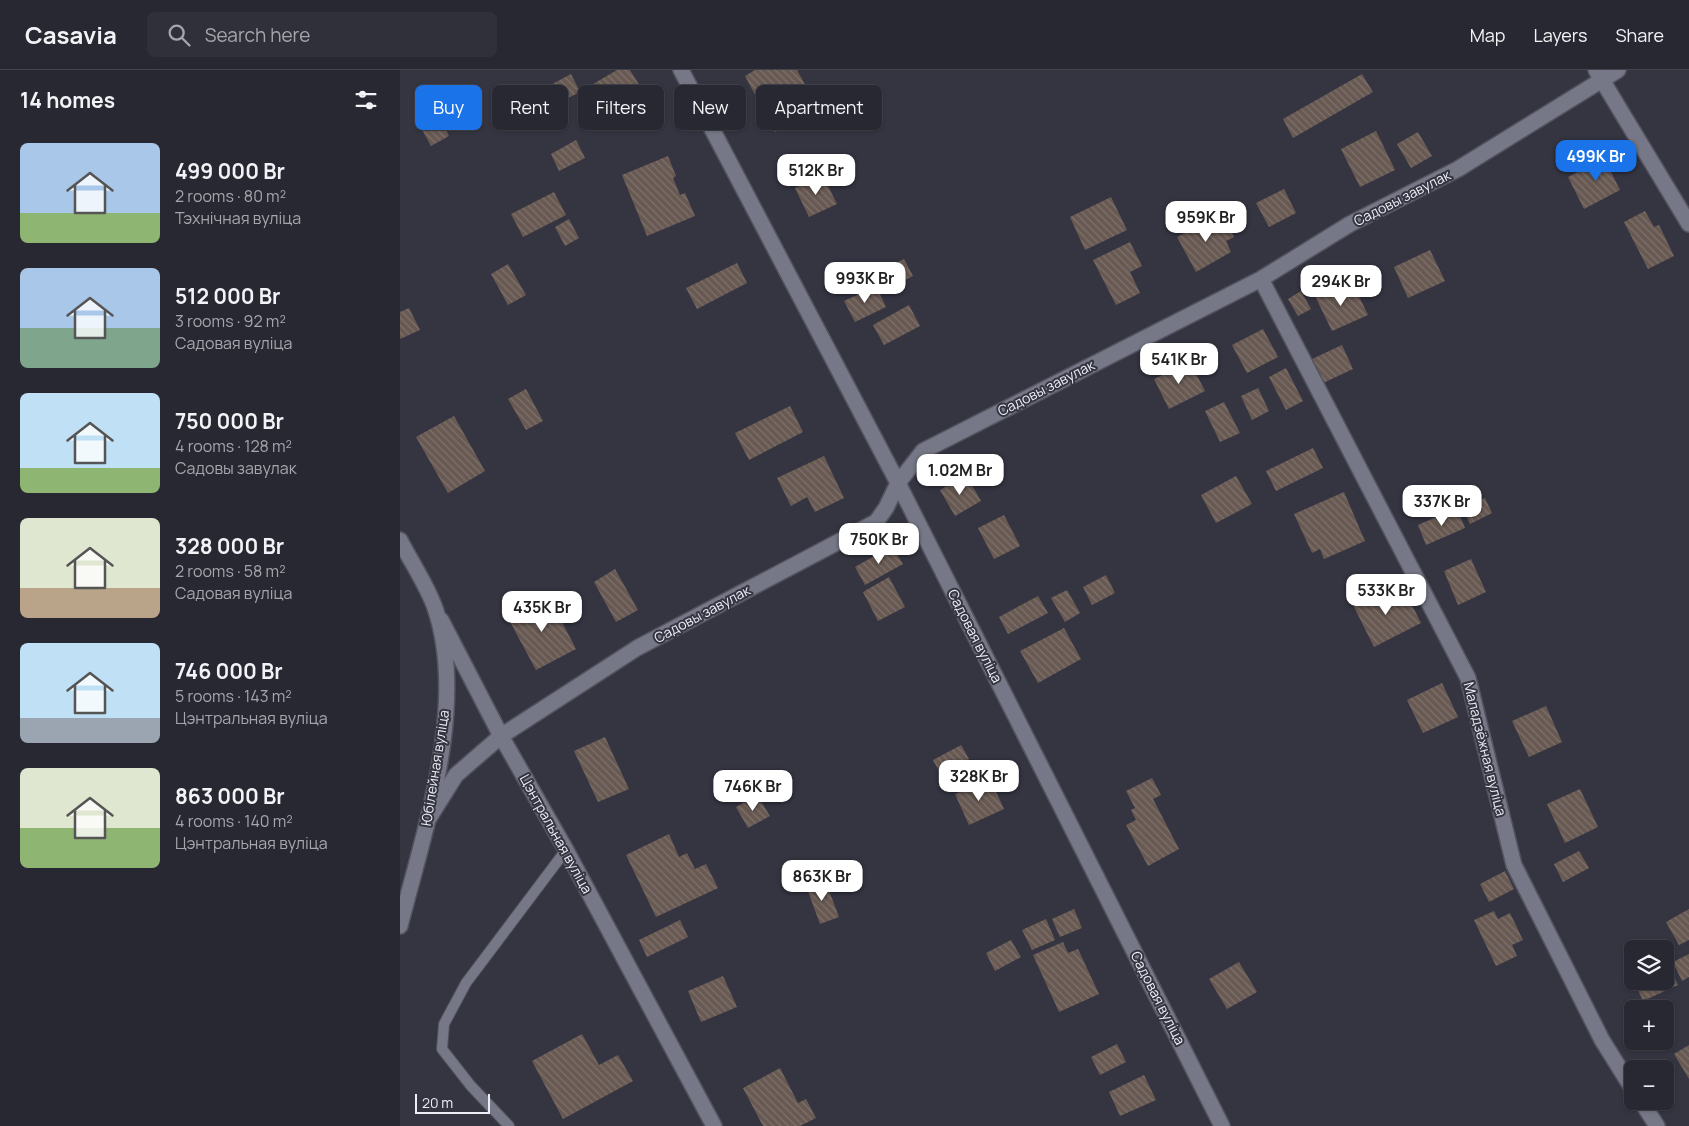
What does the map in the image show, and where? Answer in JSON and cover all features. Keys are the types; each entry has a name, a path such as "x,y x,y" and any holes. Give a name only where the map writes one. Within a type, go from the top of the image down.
{"street":[{"name":"Садовая вуліца","path":"681,70 898,482 1222,1126"},
{"name":"Садовы завулак","path":"429,818 456,775 501,736 637,648 876,522 886,508 898,482 923,451 1261,279 1350,224 1458,169 1599,76 1618,70"},
{"path":"1599,76 1689,224"},
{"name":"Маладзёжная вуліца","path":"1261,279 1468,678 1514,865 1602,1040 1624,1075"},
{"name":"Цэнтральная вуліца","path":"400,540 501,736 566,850 714,1126"},
{"name":"Юбілейная вуліца","path":"400,926 429,818 440,751 446,687 444,647 434,608"},
{"path":"1647,1110 1657,1126"}],"lane":[{"path":"509,1126 471,1086 442,1049 444,1024 466,983 566,850"}],"building":[{"path":"617,70 630,70 639,85 591,85"},
{"path":"755,70 797,70 805,85 756,85 756,97 745,76"},
{"path":"571,74 578,88 578,93 568,98 568,85 551,85"},
{"path":"1362,74 1373,92 1293,138 1283,119"},
{"path":"422,130 446,130 449,136 431,146"},
{"path":"1376,131 1395,170 1360,187 1341,149"},
{"path":"1418,132 1432,156 1411,168 1397,144"},
{"path":"576,140 585,158 559,171 551,154"},
{"path":"1614,154 1621,167 1611,172 1620,190 1584,209 1568,177"},
{"path":"668,156 676,176 673,178 680,195 685,193 695,216 647,236 622,175"},
{"path":"822,174 837,204 809,217 795,188"},
{"path":"1284,189 1296,213 1269,227 1256,203"},
{"path":"554,192 566,215 523,237 511,214"},
{"path":"1111,197 1127,230 1085,250 1070,217"},
{"path":"1645,211 1654,227 1659,225 1674,256 1648,269 1624,222"},
{"path":"1213,218 1217,226 1226,221 1234,237 1226,241 1231,252 1196,272 1177,237"},
{"path":"569,219 579,238 565,246 555,227"},
{"path":"1130,242 1142,266 1130,272 1140,293 1116,305 1093,260"},
{"path":"1430,250 1445,281 1408,298 1394,267"},
{"path":"904,259 913,276 888,289 879,272"},
{"path":"737,263 747,283 697,309 686,288"},
{"path":"508,264 526,295 508,305 491,274"},
{"path":"1337,284 1341,294 1355,288 1368,315 1332,331 1314,294"},
{"path":"876,286 886,307 855,322 844,301"},
{"path":"1301,291 1311,309 1298,316 1288,299"},
{"path":"909,305 920,326 884,345 873,325"},
{"path":"409,308 420,330 400,339 400,312"},
{"path":"1263,329 1278,357 1247,373 1232,345"},
{"path":"1342,345 1353,369 1321,384 1310,360"},
{"path":"1190,362 1205,391 1169,409 1154,379"},
{"path":"1286,368 1303,401 1286,410 1269,377"},
{"path":"1258,388 1269,411 1252,420 1241,396"},
{"path":"526,389 543,421 526,430 508,399"},
{"path":"1224,402 1240,433 1220,442 1205,411"},
{"path":"790,406 803,432 749,460 735,433"},
{"path":"454,416 485,471 448,493 416,437"},
{"path":"1313,448 1323,468 1276,491 1266,471"},
{"path":"824,456 844,498 815,512 807,497 791,506 777,478"},
{"path":"966,475 981,501 955,516 940,490"},
{"path":"1236,476 1252,504 1216,523 1201,495"},
{"path":"1344,492 1365,541 1324,559 1320,549 1312,553 1294,514"},
{"path":"1485,498 1492,513 1470,524 1462,508"},
{"path":"1457,508 1465,528 1426,545 1418,525"},
{"path":"1004,515 1020,546 994,559 978,528"},
{"path":"892,546 903,564 865,585 855,567"},
{"path":"1471,559 1486,592 1458,605 1444,571"},
{"path":"615,569 638,610 616,622 594,582"},
{"path":"1106,575 1115,593 1092,605 1083,587"},
{"path":"889,577 905,607 878,621 863,592"},
{"path":"1392,586 1399,599 1407,595 1421,623 1374,647 1353,605"},
{"path":"1067,590 1080,613 1065,622 1051,598"},
{"path":"1038,596 1048,613 1008,634 999,617"},
{"path":"549,597 576,649 536,670 508,618"},
{"path":"1064,628 1081,659 1038,683 1020,651"},
{"path":"1442,683 1458,717 1423,733 1407,700"},
{"path":"1546,706 1562,742 1529,757 1512,721"},
{"path":"605,737 629,789 598,802 574,751"},
{"path":"961,745 969,759 941,775 933,760"},
{"path":"1152,778 1161,795 1153,799 1179,849 1148,866 1126,825 1136,820 1131,810 1135,808 1126,791"},
{"path":"990,779 1004,809 969,825 955,794"},
{"path":"1580,789 1598,827 1565,843 1547,804"},
{"path":"757,795 770,816 748,828 736,807"},
{"path":"669,834 679,857 687,853 695,869 706,864 718,888 656,917 626,855"},
{"path":"1579,851 1589,868 1563,882 1554,864"},
{"path":"1505,871 1514,889 1489,902 1480,884"},
{"path":"825,880 839,917 820,924 806,886"},
{"path":"1074,909 1082,928 1060,937 1052,919"},
{"path":"1689,909 1689,940 1679,945 1666,922"},
{"path":"1494,911 1498,919 1510,913 1523,940 1512,945 1517,956 1496,966 1474,920"},
{"path":"1046,919 1055,940 1032,950 1022,930"},
{"path":"680,920 688,937 647,957 639,940"},
{"path":"1011,940 1021,957 995,971 986,953"},
{"path":"1063,942 1068,953 1078,949 1099,994 1059,1012 1033,955"},
{"path":"1689,954 1689,977 1682,981 1674,962"},
{"path":"1239,962 1257,992 1227,1009 1209,979"},
{"path":"723,976 737,1007 701,1022 688,991"},
{"path":"1674,976 1678,985 1674,987"},
{"path":"1638,990 1667,990 1645,1000 1643,1000"},
{"path":"582,1034 599,1065 618,1055 633,1081 563,1119 532,1061"},
{"path":"1117,1044 1126,1062 1100,1075 1091,1057"},
{"path":"1689,1045 1689,1079 1674,1054"},
{"path":"780,1068 798,1103 806,1099 816,1118 800,1126 763,1126 743,1088"},
{"path":"1144,1075 1156,1100 1120,1116 1109,1092"}]}
